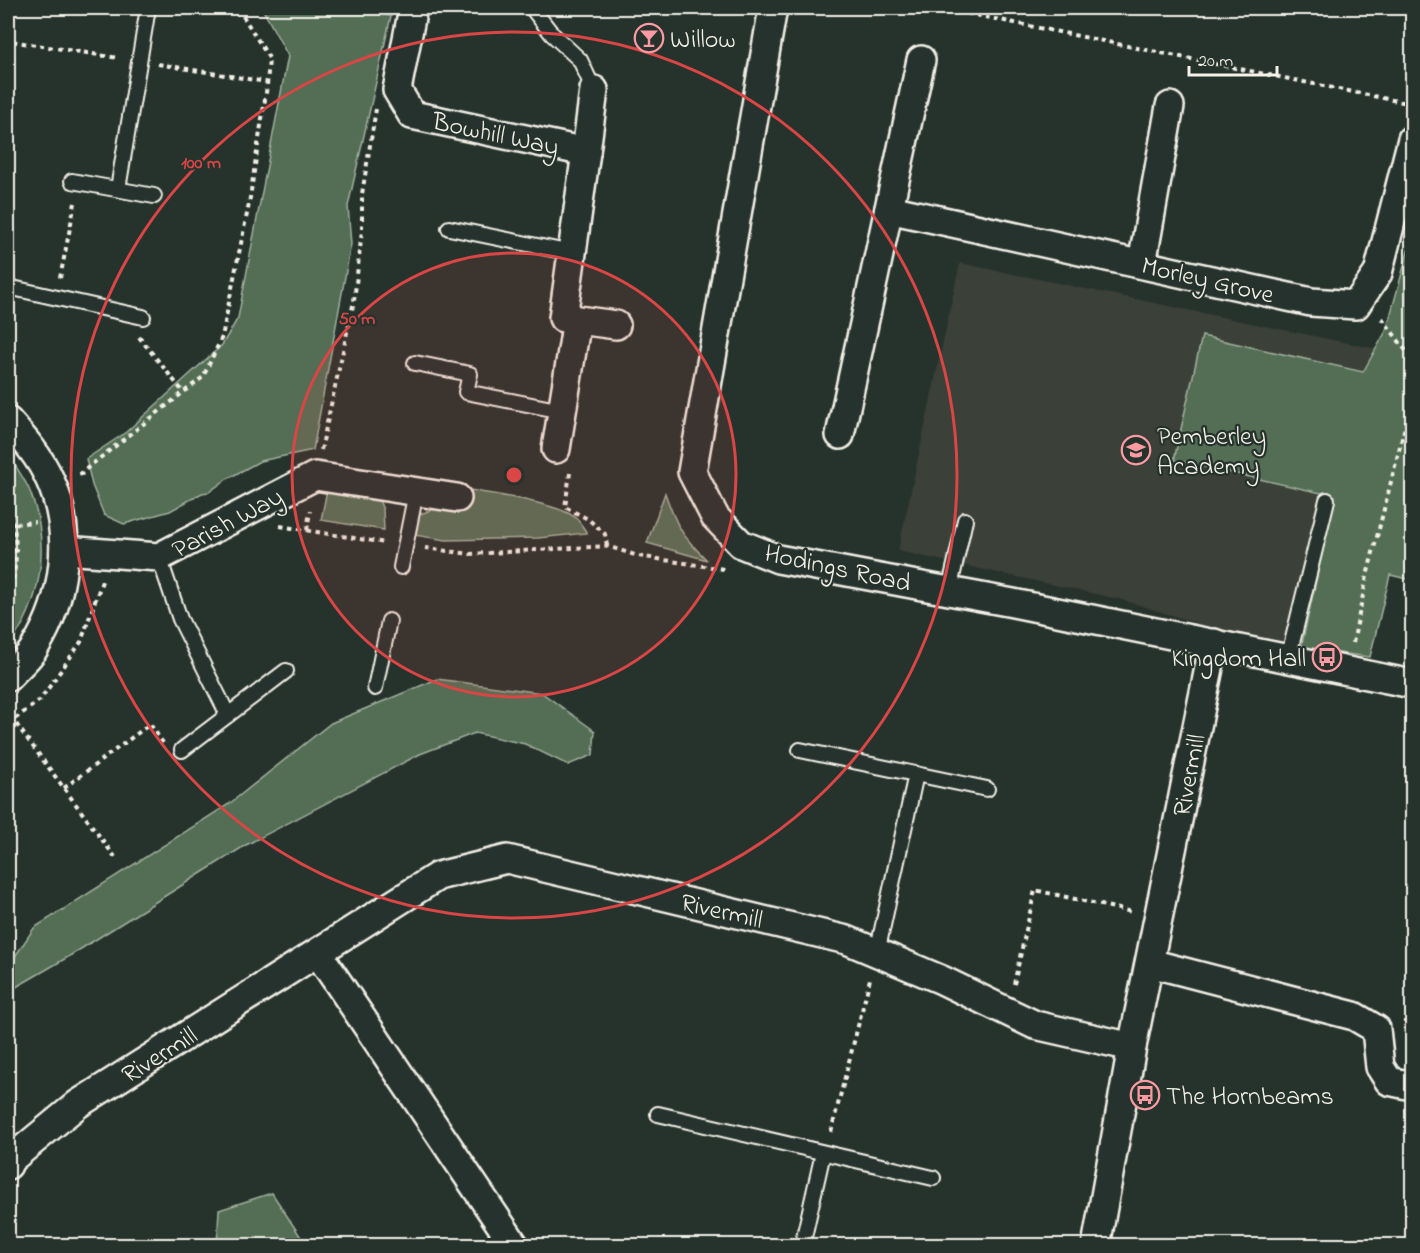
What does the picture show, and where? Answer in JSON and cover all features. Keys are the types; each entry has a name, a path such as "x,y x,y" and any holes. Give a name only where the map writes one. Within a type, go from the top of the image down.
{"street":[{"name":"Bowhill Way","path":"413,8 397,90 412,115 586,152"},
{"name":"Hodings Road","path":"773,8 692,472 715,517 741,544 778,559 1413,684"},
{"path":"840,435 921,60"},
{"name":"Bowhill Way","path":"577,320 563,318 594,90"},
{"path":"1142,264 1170,106"},
{"path":"1364,294 1378,273 1413,139"},
{"name":"Morley Grove","path":"889,209 1311,302 1356,304 1364,294"},
{"path":"556,449 577,320 616,325"},
{"path":"8,421 31,447 50,481 62,518 64,550 58,598 35,648 8,677"},
{"path":"315,476 457,498"},
{"name":"Parish Way","path":"64,550 159,557 315,476"},
{"name":"Rivermill","path":"1096,1245 1132,1047 1214,643"},
{"name":"Rivermill","path":"8,1165 10,1160 78,1104 438,876 507,859 847,940 942,980 1035,1024 1132,1047"},
{"path":"318,953 515,1245"},
{"path":"1150,963 1354,1016 1376,1029 1380,1067 1389,1081 1413,1086"}],"lane":[{"path":"118,189 148,8"},
{"path":"532,8 552,34 580,60 594,90"},
{"path":"76,182 154,196"},
{"path":"449,228 572,253"},
{"path":"8,286 143,317"},
{"path":"415,363 470,374 466,392 562,411"},
{"path":"400,567 416,492"},
{"path":"1288,659 1327,500"},
{"path":"949,591 965,520"},
{"path":"159,557 180,619 228,715"},
{"path":"375,688 389,621"},
{"path":"182,750 286,671"},
{"path":"800,750 987,789"},
{"path":"877,952 916,774"},
{"path":"658,1114 933,1179"},
{"path":"802,1245 824,1153"}],"path":[{"path":"83,482 81,473 203,377 222,337 249,204 267,86 269,58 238,8"},
{"path":"941,8 1413,104"},
{"path":"8,16 11,41"},
{"path":"307,530 315,476 354,301 362,231 362,194 377,102"},
{"path":"56,298 76,182"},
{"path":"1364,294 1413,359"},
{"path":"118,312 184,393"},
{"path":"1348,671 1367,576 1413,399"},
{"path":"556,449 572,465 565,507 588,519 605,534 607,546"},
{"path":"8,504 14,524 16,544 16,564 8,597"},
{"path":"278,526 470,554 607,546 638,556 724,569 741,544"},
{"path":"8,724 40,700 81,642 102,581 102,554"},
{"path":"102,581 113,581"},
{"path":"8,708 14,721 114,856"},
{"path":"64,788 150,724 167,748 182,750"},
{"path":"1008,1011 1035,890 1122,910"},
{"path":"824,1153 877,952"}],"shaded area":[{"name":"Pemberley Academy","path":"960,263 1377,349 1301,648 1238,636 1123,600 898,551"}],"green space":[{"path":"262,8 347,8 391,16 348,206 351,244 313,450 260,461 209,492 202,493 170,511 124,524 104,515 92,485 86,459 125,433 222,345 238,318 288,56"},
{"path":"1412,237 1412,580 1390,575 1370,657 1301,648 1335,496 1174,460 1202,336 1363,372 1386,331"},
{"path":"8,454 31,494 37,513 41,553 35,593 29,612 20,630 8,646"},
{"path":"327,490 361,493 379,500 383,510 384,530 321,520"},
{"path":"470,490 555,508 576,518 587,533 538,538 446,540 408,534 420,514 434,509 465,511"},
{"path":"665,493 681,530 707,560 647,543"},
{"path":"437,679 542,693 595,731 593,755 568,765 525,744 475,733 420,754 246,845 68,957 11,990 8,988 8,967 34,928 229,804 331,723"},
{"path":"272,1193 306,1245 217,1245 219,1210"}],"place":[{"name":"Willow","path":"649,38"},
{"name":"Pemberley Academy","path":"1136,450"},
{"name":"Kingdom Hall","path":"1327,657"},
{"name":"The Hornbeams","path":"1145,1095"}]}
